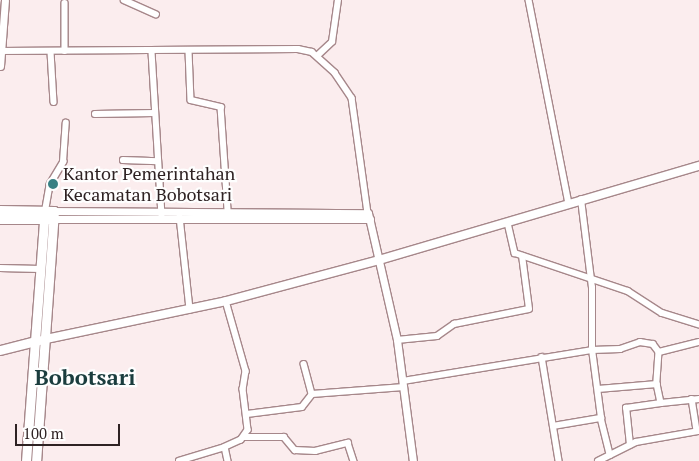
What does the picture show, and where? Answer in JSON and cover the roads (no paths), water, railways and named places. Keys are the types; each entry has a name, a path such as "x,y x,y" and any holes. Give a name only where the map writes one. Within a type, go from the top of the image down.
{"main road":[{"path":"0,350 226,301 380,260 699,166"},
{"path":"0,210 49,215"},
{"path":"0,219 49,215"},
{"path":"26,461 40,269 49,215"},
{"path":"36,461 46,339 49,215"}],"street":[{"path":"0,66 5,0"},
{"path":"124,0 156,14"},
{"path":"318,54 332,42 338,0"},
{"path":"529,0 569,204"},
{"path":"64,3 65,51"},
{"path":"1,51 152,52 298,49 318,54 352,98 369,216 397,340 413,461"},
{"path":"189,51 191,100 221,107 228,211"},
{"path":"51,52 54,102"},
{"path":"152,52 154,113 162,214"},
{"path":"95,114 154,113"},
{"path":"66,123 63,162 50,184 49,215 162,214 228,211 369,216"},
{"path":"123,160 158,162"},
{"path":"581,200 590,278 592,350 601,418 610,455"},
{"path":"162,214 180,216 369,216"},
{"path":"180,216 190,309"},
{"path":"508,223 511,248 522,256 632,292 662,313 699,324"},
{"path":"397,340 437,336 454,324 529,309 522,256"},
{"path":"0,268 40,269"},
{"path":"226,301 246,371 243,389 247,414 244,438"},
{"path":"247,414 302,407 312,394 403,384 542,356 620,348 648,342 657,346 660,352 657,384 661,403"},
{"path":"660,352 699,342"},
{"path":"542,356 559,461"},
{"path":"304,364 312,394"},
{"path":"598,390 657,384"},
{"path":"598,461 630,444 698,431 696,399 626,408 630,444"},
{"path":"554,426 601,418"},
{"path":"179,461 225,447 244,438 284,437 295,450 315,451 348,443 354,461"},
{"path":"225,447 228,461"}],"place":[{"name":"Kantor Pemerintahan Kecamatan Bobotsari","path":"53,184"}],"district":[{"name":"Bobotsari","path":"85,377"}]}
